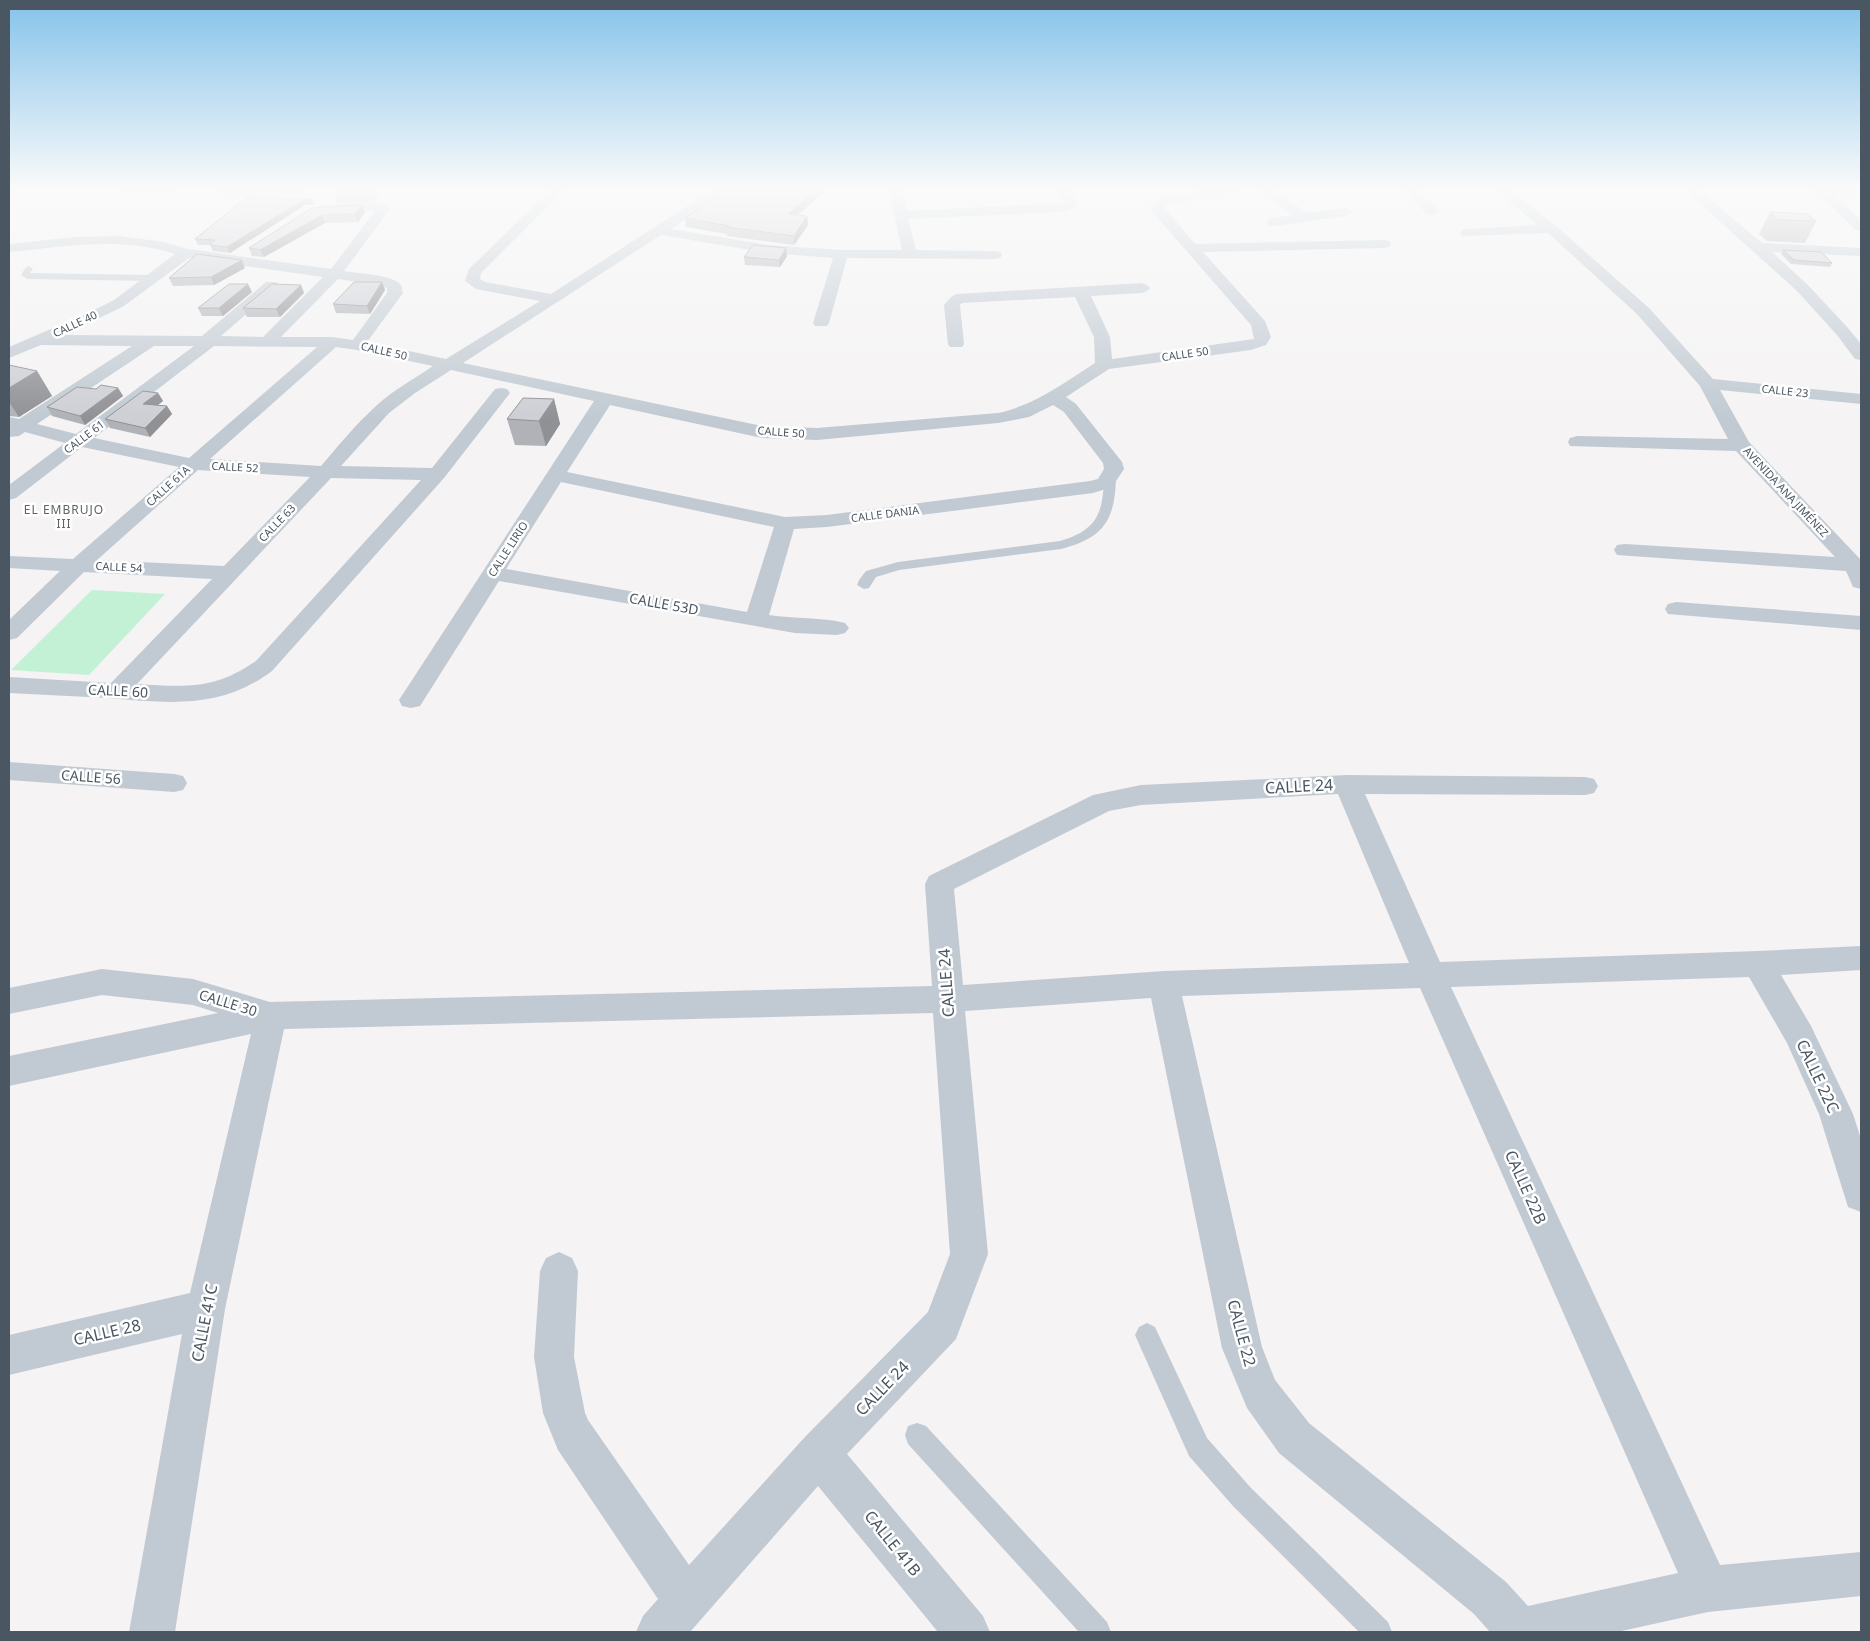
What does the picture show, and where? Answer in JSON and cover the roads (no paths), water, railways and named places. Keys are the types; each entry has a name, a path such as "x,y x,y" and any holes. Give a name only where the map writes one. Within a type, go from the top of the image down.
{"street":[{"name":"CALLE 40","path":"9,353 41,340 118,302 168,267"},
{"path":"282,267 381,280 394,286 395,294 357,345"},
{"path":"266,343 340,267"},
{"path":"480,267 474,272 472,281 481,286 554,299"},
{"name":"CALLE 63","path":"116,692 326,472 360,432 383,409 409,389 604,267"},
{"path":"821,323 837,267"},
{"name":"CALLE 50","path":"41,340 206,343 332,342 357,345 447,366 762,432 817,434 998,418 1023,413 1040,406 1104,365 1251,345 1260,342 1264,337 1259,324 1208,267"},
{"name":"AVENIDA ANA JIMÉNEZ","path":"1593,267 1643,311 1708,384 1741,445 1858,573"},
{"path":"1779,267 1841,327 1861,354"},
{"name":"CALLE 61","path":"9,494 206,343 292,268"},
{"path":"956,344 952,305 957,299 1142,288"},
{"path":"1079,292 1085,299 1102,337 1104,365"},
{"path":"13,427 149,342"},
{"name":"CALLE 61A","path":"9,633 79,565 332,342"},
{"name":"CALLE 23","path":"1708,384 1861,399"},
{"name":"CALLE 60","path":"9,685 189,695 227,687 246,679 264,666 437,474 501,392"},
{"path":"1053,397 1070,408 1112,462 1114,469 1110,477"},
{"name":"CALLE LIRIO","path":"411,700 605,398"},
{"name":"CALLE 52","path":"13,427 192,464 326,472 437,474"},
{"path":"1578,442 1741,445"},
{"name":"CALLE DANIA","path":"556,475 785,523 827,521 1093,487 1105,483 1110,477"},
{"path":"756,620 785,523"},
{"path":"1625,550 1858,573"},
{"name":"CALLE 54","path":"9,562 229,573"},
{"name":"CALLE 53D","path":"492,573 756,620 795,626 837,628"},
{"path":"1676,610 1861,623"},
{"name":"CALLE 56","path":"9,771 174,783"},
{"name":"CALLE 24","path":"659,1632 819,1453 942,1325 969,1254 938,884 1103,802 1141,795 1347,784 1585,786"},
{"name":"CALLE 22B","path":"1347,784 1430,975 1708,1589"},
{"path":"271,1016 947,999 1164,984 1758,964 1861,958"},
{"name":"CALLE 22C","path":"1758,964 1800,1036 1836,1114 1861,1194"},
{"name":"CALLE 30","path":"9,1001 102,982 193,992 271,1016"},
{"name":"CALLE 22","path":"1164,984 1242,1348 1261,1394 1294,1438 1490,1598 1519,1632"},
{"name":"CALLE 30","path":"9,1071 271,1016"},
{"name":"CALLE 41C","path":"152,1632 206,1309 271,1016"},
{"path":"559,1271 554,1357 564,1413 573,1435 687,1602"},
{"name":"CALLE 28","path":"9,1355 206,1309"},
{"name":"CALLE 41B","path":"819,1453 967,1632"},
{"path":"1519,1632 1708,1589 1861,1574"}],"lane":[{"path":"51,277 62,268"},
{"path":"29,269 25,275 27,276 153,278"},
{"path":"864,585 864,580 871,574 898,566 1061,545 1080,540 1091,534 1105,516 1110,502 1110,477"},
{"path":"1147,1335 1198,1447 1242,1497 1378,1632"},
{"path":"917,1435 1097,1632"}],"district":[{"name":"EL EMBRUJO III","path":"64,517"}]}
